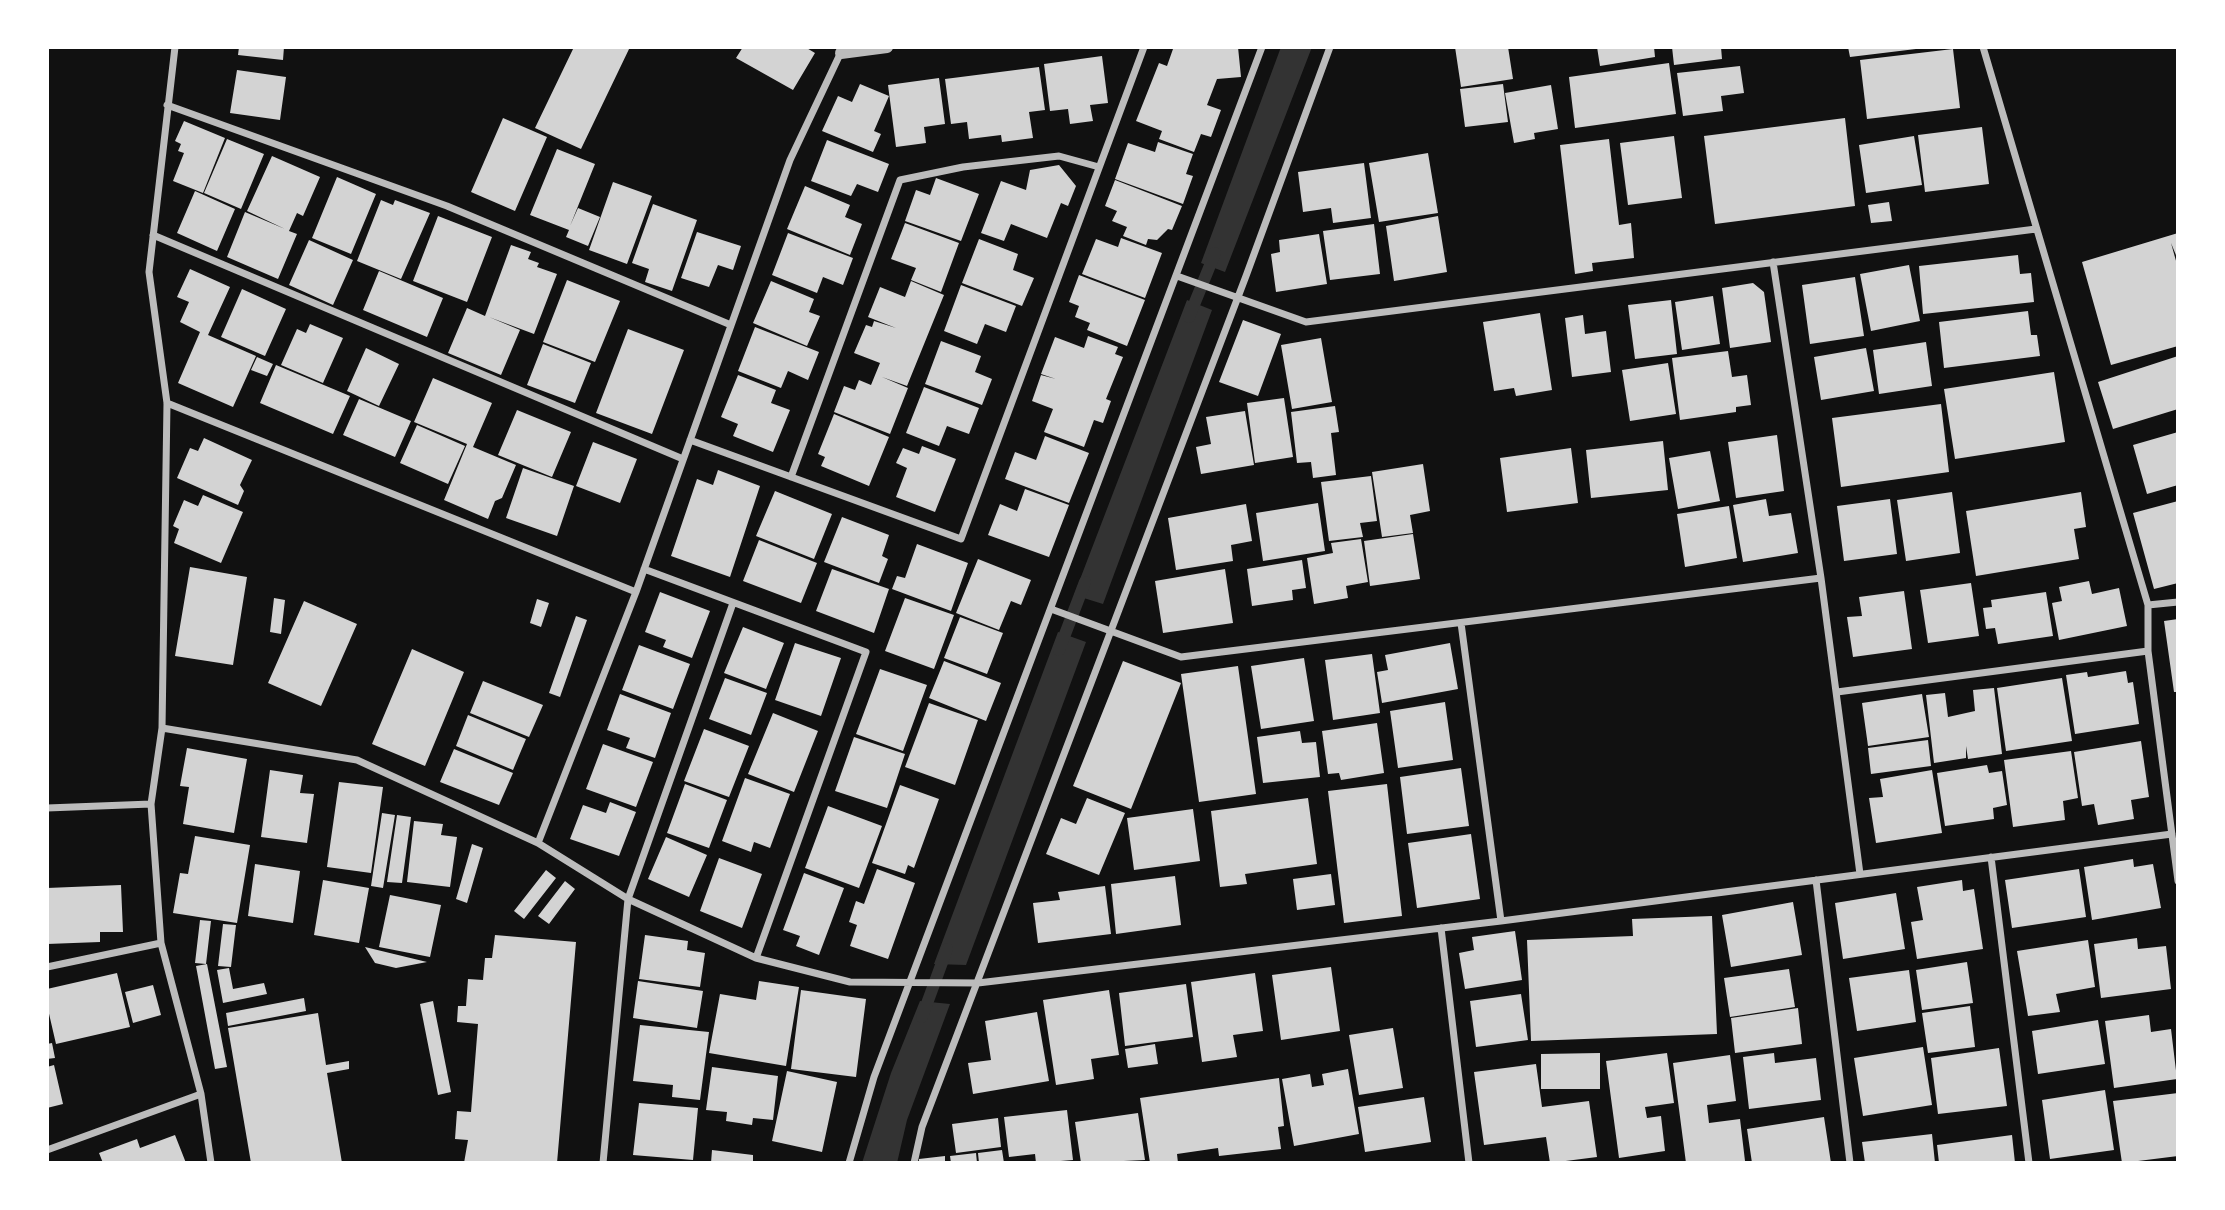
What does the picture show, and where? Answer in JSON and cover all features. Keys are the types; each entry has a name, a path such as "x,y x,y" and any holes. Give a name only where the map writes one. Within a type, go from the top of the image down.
{"street":[{"path":"175,47 149,272 167,403 162,728 150,804 161,943 201,1094 211,1163"},
{"path":"538,843 636,592 790,160 842,50 887,47"},
{"path":"690,440 961,539 1144,47"},
{"path":"849,1163 874,1077 1262,47"},
{"path":"914,1163 922,1127 1112,631 1330,47"},
{"path":"1983,47 2148,605 2148,652 2178,881"},
{"path":"167,105 447,206 731,325"},
{"path":"791,477 900,180 962,167 1059,156 1099,167"},
{"path":"1177,276 1306,323 2036,229"},
{"path":"153,235 683,459"},
{"path":"1773,262 1821,578 1860,874"},
{"path":"167,403 636,592"},
{"path":"644,569 866,652 756,958"},
{"path":"1051,609 1181,657 1821,578"},
{"path":"2148,605 2178,601"},
{"path":"603,1163 628,899 733,603"},
{"path":"1461,623 1501,921"},
{"path":"1836,692 2148,652"},
{"path":"162,728 358,760 538,843 628,899 756,958 850,982 978,983 1501,921 2172,834"},
{"path":"47,808 150,804"},
{"path":"1991,857 2029,1163"},
{"path":"1816,880 1850,1163"},
{"path":"1441,928 1469,1163"},
{"path":"47,967 161,943"},
{"path":"47,1150 201,1094"}],"shaded area":[{"path":"1281,47 1312,47 1225,272 1201,263"},
{"path":"1187,300 1212,310 1103,604 1074,595"},
{"path":"1058,632 1086,642 966,965 934,964"},
{"path":"920,1001 950,1004 907,1120 897,1163 862,1163 891,1073"}],"building":[{"path":"239,47 284,47 283,60 238,55"},
{"path":"574,47 630,47 581,149 535,128"},
{"path":"743,47 805,47 815,53 793,90 736,58"},
{"path":"1238,47 1241,77 1217,79 1207,105 1221,110 1211,137 1201,134 1194,152 1159,139 1162,131 1136,121 1159,63 1167,66 1173,49"},
{"path":"1455,47 1508,47 1513,79 1461,87"},
{"path":"1597,47 1654,47 1655,57 1600,66"},
{"path":"1672,47 1721,47 1722,59 1674,65"},
{"path":"1848,47 1916,47 1916,49 1850,57"},
{"path":"1953,49 1960,108 1867,119 1860,60"},
{"path":"1102,56 1108,103 1090,105 1093,121 1070,124 1068,109 1050,111 1044,64"},
{"path":"1669,63 1676,114 1575,128 1569,77"},
{"path":"1740,66 1744,93 1721,96 1723,111 1683,116 1677,73"},
{"path":"1039,67 1045,110 1029,112 1033,138 1002,142 1001,135 969,139 967,122 951,124 945,79"},
{"path":"237,70 286,77 280,120 230,113"},
{"path":"939,78 945,124 924,127 926,143 896,147 888,85"},
{"path":"860,84 889,96 874,131 881,134 873,152 822,131 838,96 852,102"},
{"path":"1503,84 1508,122 1465,127 1460,89"},
{"path":"1551,85 1558,129 1534,133 1535,139 1514,143 1505,93"},
{"path":"503,118 547,137 515,211 471,192"},
{"path":"1845,118 1855,206 1715,224 1704,136"},
{"path":"184,121 225,138 203,193 173,181 184,153 178,151 181,144 175,141"},
{"path":"1982,127 1989,184 1925,192 1918,135"},
{"path":"1674,136 1682,198 1628,205 1620,143"},
{"path":"1914,136 1922,185 1866,193 1859,145"},
{"path":"227,139 264,154 241,209 204,193"},
{"path":"1609,139 1619,225 1631,223 1634,258 1592,263 1593,271 1575,274 1560,145"},
{"path":"827,140 889,164 878,192 857,184 851,196 811,181"},
{"path":"1158,142 1193,154 1186,174 1193,176 1183,204 1115,179 1128,143 1155,152"},
{"path":"557,149 595,164 570,226 578,208 600,217 588,246 566,237 569,230 530,215"},
{"path":"1428,153 1438,213 1379,222 1369,163"},
{"path":"272,156 320,177 303,216 297,213 289,231 297,234 278,279 227,257 245,212 285,229 247,211"},
{"path":"1364,163 1371,218 1333,223 1331,208 1303,212 1298,172"},
{"path":"1059,165 1076,186 1068,206 1061,203 1047,238 1011,224 1004,241 981,233 1001,181 1026,190 1030,170"},
{"path":"337,177 376,194 351,254 312,238"},
{"path":"936,178 979,194 961,241 905,221 916,190 930,195"},
{"path":"1115,180 1182,206 1172,230 1168,229 1157,240 1148,239 1146,245 1123,236 1127,227 1112,221 1117,211 1105,206"},
{"path":"613,182 652,196 627,264 589,250"},
{"path":"805,186 850,205 845,217 862,224 850,255 787,229"},
{"path":"195,191 235,209 217,251 177,233"},
{"path":"381,200 393,205 395,200 430,213 401,279 357,261"},
{"path":"1889,202 1892,221 1871,223 1868,205"},
{"path":"653,204 697,220 672,291 645,282 649,269 632,263"},
{"path":"438,216 492,237 467,302 413,281"},
{"path":"1438,216 1447,272 1394,281 1386,226"},
{"path":"905,223 959,243 941,292 911,280 916,268 891,259"},
{"path":"1374,224 1380,274 1330,280 1323,231"},
{"path":"697,232 741,246 733,270 718,265 709,287 681,278"},
{"path":"788,233 853,258 843,285 823,277 817,293 772,275"},
{"path":"2178,233 2178,260 2171,243 2178,268 2178,346 2111,365 2082,262"},
{"path":"1319,234 1327,284 1276,292 1271,254 1280,252 1279,240"},
{"path":"1121,238 1162,253 1145,298 1082,274 1096,239 1118,247"},
{"path":"979,239 1018,254 1013,270 1034,278 1022,306 962,283"},
{"path":"309,240 353,260 333,305 289,285"},
{"path":"511,245 531,252 528,259 539,263 537,267 557,274 534,334 489,317 520,330 501,375 448,353 467,308 485,316"},
{"path":"2018,255 2020,274 2031,273 2034,302 1923,314 1919,266"},
{"path":"1909,265 1920,321 1871,331 1860,274"},
{"path":"190,269 230,287 208,335 256,356 233,407 178,383 200,332 180,322 189,302 177,297"},
{"path":"379,271 443,298 427,337 363,310"},
{"path":"1079,275 1145,300 1127,346 1087,330 1090,323 1075,317 1079,306 1069,302"},
{"path":"1855,277 1864,336 1810,344 1802,285"},
{"path":"567,280 620,301 595,362 543,342"},
{"path":"771,281 814,299 809,312 820,316 807,346 753,323"},
{"path":"911,281 944,295 907,386 882,377 908,388 890,434 834,412 844,386 855,390 859,380 871,385 880,363 854,353 866,325 872,327 874,321 896,328 868,317 880,287 905,297"},
{"path":"1753,283 1764,292 1771,342 1730,348 1722,288"},
{"path":"961,285 1016,306 1006,332 985,324 977,344 944,331"},
{"path":"242,289 286,309 265,356 221,337"},
{"path":"1713,296 1720,344 1682,350 1675,302"},
{"path":"1671,300 1677,354 1635,359 1628,305"},
{"path":"2028,311 2031,335 2037,335 2040,356 1944,368 1939,322"},
{"path":"1540,313 1552,390 1516,396 1514,388 1494,391 1483,322"},
{"path":"1583,315 1585,334 1606,331 1611,372 1572,377 1565,318"},
{"path":"1243,320 1281,334 1258,396 1219,382"},
{"path":"310,324 343,338 323,383 281,365 297,329 306,333"},
{"path":"755,327 819,352 808,380 788,371 781,388 738,371"},
{"path":"628,329 684,350 652,434 596,413"},
{"path":"1088,336 1118,347 1115,354 1123,357 1106,399 1111,401 1103,423 1094,420 1084,447 1044,432 1053,409 1032,401 1041,375 1056,379 1041,374 1055,337 1084,348"},
{"path":"1321,338 1332,402 1292,409 1281,345"},
{"path":"941,341 981,356 975,372 992,379 982,405 925,384"},
{"path":"1926,342 1932,386 1879,394 1873,350"},
{"path":"543,344 591,363 575,403 527,385"},
{"path":"366,348 399,364 379,406 347,391"},
{"path":"1866,348 1874,391 1821,400 1814,357"},
{"path":"1728,351 1732,377 1747,375 1751,405 1736,407 1736,412 1680,420 1672,358"},
{"path":"2178,356 2178,409 2113,429 2098,382"},
{"path":"257,357 273,364 267,376 251,370"},
{"path":"1668,363 1676,414 1630,421 1622,370"},
{"path":"276,365 350,396 333,434 260,403"},
{"path":"2054,372 2065,442 1955,459 1944,389"},
{"path":"738,375 776,390 771,403 790,410 773,452 733,436 738,424 721,417"},
{"path":"433,378 492,403 473,447 516,465 502,498 495,501 488,519 444,500 467,444 414,422"},
{"path":"924,387 979,408 969,434 947,426 939,446 906,433"},
{"path":"1284,398 1293,457 1255,463 1247,403"},
{"path":"359,399 411,421 395,457 343,435"},
{"path":"1941,404 1949,472 1841,487 1832,418"},
{"path":"1335,406 1339,432 1331,433 1336,475 1313,478 1311,462 1297,463 1291,412"},
{"path":"517,410 571,432 552,477 498,455"},
{"path":"1245,411 1254,465 1201,474 1196,447 1211,444 1206,417"},
{"path":"834,414 889,437 869,486 821,466 825,457 818,454"},
{"path":"417,425 465,446 448,484 400,463"},
{"path":"2178,432 2178,485 2147,494 2133,445"},
{"path":"1777,435 1784,491 1736,498 1728,442"},
{"path":"1045,436 1089,453 1069,503 1005,479 1015,452 1036,460"},
{"path":"204,438 252,460 240,485 244,491 238,505 177,478 190,448 198,451"},
{"path":"1663,441 1668,490 1591,498 1586,450"},
{"path":"593,442 637,459 620,503 576,486"},
{"path":"922,446 956,459 935,512 896,497 907,468 896,463 903,448 919,454"},
{"path":"1571,448 1578,503 1507,512 1500,458"},
{"path":"1710,451 1720,501 1678,509 1669,458"},
{"path":"1423,464 1430,511 1410,515 1413,533 1382,537 1372,472"},
{"path":"523,468 574,486 557,536 506,518"},
{"path":"718,470 760,486 730,577 671,556 697,479 713,485"},
{"path":"1371,476 1377,521 1360,523 1363,537 1329,541 1321,482"},
{"path":"1025,489 1069,505 1049,557 988,535 1000,504 1017,511"},
{"path":"775,491 832,514 814,559 756,536"},
{"path":"1952,492 1960,553 1906,561 1897,500"},
{"path":"2081,492 2086,527 2074,529 2079,559 1976,576 1966,511"},
{"path":"203,495 243,512 221,563 174,543 179,529 173,526 184,500 198,506"},
{"path":"1766,499 1769,516 1791,513 1798,553 1743,562 1733,505"},
{"path":"1890,499 1897,554 1844,561 1837,506"},
{"path":"2178,501 2178,583 2154,589 2133,513"},
{"path":"1318,503 1325,551 1263,561 1256,513"},
{"path":"1246,504 1252,541 1231,545 1233,561 1176,570 1168,518"},
{"path":"1729,506 1737,558 1685,567 1677,514"},
{"path":"842,517 889,535 882,556 888,559 879,583 824,562"},
{"path":"1413,534 1420,579 1370,586 1364,541"},
{"path":"1361,539 1368,582 1346,586 1348,598 1314,604 1307,558 1333,553 1331,543"},
{"path":"759,540 817,563 801,603 743,581"},
{"path":"917,544 968,563 951,611 892,589 897,576 905,578"},
{"path":"978,559 1031,580 1021,605 1011,601 999,630 956,613"},
{"path":"1302,560 1306,588 1292,590 1293,600 1252,606 1247,569"},
{"path":"190,567 247,577 233,665 175,656"},
{"path":"832,569 889,589 874,633 816,611"},
{"path":"1225,569 1233,623 1163,633 1155,581"},
{"path":"2089,581 2092,594 2119,588 2127,626 2059,640 2052,603 2062,601 2059,587"},
{"path":"1971,583 1979,636 1928,643 1920,590"},
{"path":"1904,591 1912,649 1853,657 1847,617 1862,616 1859,597"},
{"path":"660,592 710,611 692,658 663,647 666,640 645,632"},
{"path":"2046,592 2053,636 1998,644 1995,628 1986,629 1983,608 1992,607 1991,600"},
{"path":"274,598 285,600 281,634 270,632"},
{"path":"905,598 954,615 934,669 885,651"},
{"path":"537,599 549,603 541,627 530,623"},
{"path":"304,601 357,624 321,706 268,683"},
{"path":"576,616 587,620 560,697 549,693"},
{"path":"960,617 1003,633 987,674 944,658"},
{"path":"2178,619 2178,692 2174,692 2164,621"},
{"path":"743,627 784,643 766,689 724,673"},
{"path":"795,643 841,658 821,716 775,700"},
{"path":"1450,643 1458,689 1382,703 1377,672 1388,670 1385,655"},
{"path":"639,645 690,664 673,709 622,690"},
{"path":"412,649 464,672 425,766 372,744"},
{"path":"1372,654 1380,713 1333,720 1325,660"},
{"path":"1304,658 1314,721 1261,729 1251,666"},
{"path":"944,661 1001,683 986,721 929,698"},
{"path":"1123,661 1181,683 1131,809 1073,786"},
{"path":"1238,666 1256,794 1199,802 1181,674"},
{"path":"880,669 927,685 903,751 856,734"},
{"path":"2126,671 2128,683 2133,682 2139,724 2075,734 2066,675 2087,672 2088,677"},
{"path":"725,678 767,693 751,735 709,719"},
{"path":"2062,678 2072,741 2006,751 1997,688"},
{"path":"483,681 543,705 529,737 470,713"},
{"path":"1994,688 2002,754 1968,759 1966,746 1966,758 1934,763 1926,695 1945,693 1948,717 1975,711 1973,690"},
{"path":"620,694 671,713 655,758 626,748 630,738 607,730"},
{"path":"1922,694 1929,737 1868,746 1862,703"},
{"path":"1445,702 1453,760 1398,768 1390,711"},
{"path":"929,703 978,720 955,785 905,767"},
{"path":"773,713 818,731 794,792 748,774"},
{"path":"468,715 526,739 513,770 456,746"},
{"path":"1377,723 1384,773 1341,780 1339,773 1328,774 1322,731"},
{"path":"704,729 749,746 729,797 684,781"},
{"path":"1300,731 1302,743 1316,742 1320,777 1263,783 1257,737"},
{"path":"854,737 905,754 887,808 835,791"},
{"path":"1928,740 1931,766 1871,774 1868,748"},
{"path":"2141,741 2149,797 2131,800 2134,819 2098,825 2094,804 2082,806 2074,752"},
{"path":"603,744 653,762 636,807 586,789"},
{"path":"187,748 247,759 234,833 183,824 189,787 180,786"},
{"path":"454,749 513,773 499,805 440,782"},
{"path":"2071,751 2078,798 2063,801 2065,820 2013,827 2004,760"},
{"path":"1987,765 1989,773 2002,771 2007,805 1993,808 1994,819 1945,826 1937,773"},
{"path":"1461,768 1469,826 1407,834 1400,777"},
{"path":"270,770 303,775 300,793 314,794 307,843 261,837"},
{"path":"1932,770 1942,833 1876,843 1869,798 1883,797 1880,779"},
{"path":"745,778 790,794 770,848 754,842 751,852 722,841"},
{"path":"339,782 383,787 371,873 327,867"},
{"path":"685,784 727,800 709,848 667,833"},
{"path":"1387,784 1402,916 1344,923 1328,791"},
{"path":"900,785 939,799 914,868 908,865 905,874 872,863"},
{"path":"1087,798 1125,813 1099,875 1046,854 1061,818 1076,824"},
{"path":"1308,798 1317,864 1245,874 1247,884 1220,887 1211,811"},
{"path":"610,802 636,812 619,856 570,839 583,805 606,813"},
{"path":"828,806 882,826 859,888 805,868"},
{"path":"1193,809 1200,861 1134,870 1127,818"},
{"path":"382,813 395,815 383,888 371,886"},
{"path":"397,815 411,817 402,883 387,882"},
{"path":"414,821 443,824 441,835 457,837 450,887 407,882"},
{"path":"1471,834 1480,899 1417,908 1408,843"},
{"path":"195,836 250,845 237,923 173,913 180,873 188,874"},
{"path":"666,837 707,855 689,897 648,879"},
{"path":"472,844 483,848 467,903 456,899"},
{"path":"719,858 762,874 742,928 700,911"},
{"path":"2133,859 2134,867 2153,864 2161,908 2092,920 2084,867"},
{"path":"255,864 300,871 293,923 248,916"},
{"path":"877,869 915,883 888,959 850,946 857,925 849,922 856,901 864,904"},
{"path":"2079,869 2086,917 2012,928 2005,880"},
{"path":"546,870 556,878 524,919 514,911"},
{"path":"804,873 844,888 819,955 796,946 800,936 783,930"},
{"path":"1331,874 1335,905 1297,910 1293,879"},
{"path":"1175,876 1181,925 1116,934 1111,884"},
{"path":"323,880 369,888 359,943 314,935"},
{"path":"1962,880 1963,891 1974,889 1983,949 1917,959 1911,922 1923,920 1917,887"},
{"path":"565,881 575,889 549,924 538,916"},
{"path":"121,885 123,932 100,932 100,942 47,944 47,888"},
{"path":"1105,886 1111,934 1038,943 1033,903 1060,900 1058,892"},
{"path":"1896,893 1905,949 1843,959 1835,903"},
{"path":"390,895 441,905 430,957 379,947"},
{"path":"1793,902 1802,955 1731,967 1722,915"},
{"path":"1712,916 1717,1034 1531,1041 1527,940 1633,936 1632,919"},
{"path":"200,920 211,921 206,964 195,963"},
{"path":"223,924 236,925 231,967 218,966"},
{"path":"1515,931 1522,980 1465,989 1459,953 1474,950 1472,937"},
{"path":"495,935 576,942 557,1163 464,1163 468,1140 455,1139 457,1111 471,1112 478,1024 457,1022 458,1006 466,1006 468,979 483,980 485,958 492,958"},
{"path":"645,935 688,941 687,950 705,953 700,987 639,979"},
{"path":"2137,938 2138,949 2166,946 2171,989 2101,998 2094,944"},
{"path":"2088,940 2095,987 2056,994 2060,1012 2028,1016 2017,951"},
{"path":"365,947 427,962 396,968 375,963"},
{"path":"1967,962 1973,1003 1922,1010 1916,970"},
{"path":"207,964 227,1067 215,1069 196,966"},
{"path":"1331,967 1340,1031 1281,1040 1272,975"},
{"path":"229,968 233,989 264,983 267,994 223,1003 217,970"},
{"path":"1789,969 1795,1007 1730,1017 1724,978"},
{"path":"1909,970 1916,1022 1857,1031 1849,978"},
{"path":"117,973 130,1027 56,1044 47,1005 47,989"},
{"path":"1255,973 1263,1031 1233,1035 1237,1057 1202,1062 1191,982"},
{"path":"638,981 703,991 697,1028 633,1018"},
{"path":"759,981 799,987 786,1066 709,1053 720,994 756,1000"},
{"path":"1186,984 1193,1037 1125,1046 1119,993"},
{"path":"153,985 161,1015 133,1023 125,992"},
{"path":"801,990 866,999 856,1077 791,1069"},
{"path":"1109,990 1119,1055 1091,1059 1094,1079 1056,1085 1043,1000"},
{"path":"1521,994 1528,1040 1476,1047 1470,1001"},
{"path":"304,998 306,1011 228,1026 226,1013"},
{"path":"433,1001 451,1092 438,1095 420,1004"},
{"path":"1970,1006 1975,1047 1928,1053 1922,1013"},
{"path":"1798,1008 1802,1044 1735,1053 1731,1018"},
{"path":"1037,1012 1049,1081 973,1094 968,1063 991,1060 985,1021"},
{"path":"318,1013 326,1065 349,1061 349,1069 327,1073 342,1163 251,1163 228,1028"},
{"path":"2149,1015 2151,1032 2171,1029 2177,1079 2114,1088 2105,1021"},
{"path":"2098,1020 2105,1064 2038,1074 2032,1031"},
{"path":"640,1025 709,1032 700,1100 672,1097 673,1085 633,1081"},
{"path":"1393,1028 1403,1088 1359,1095 1349,1035"},
{"path":"52,1043 55,1058 47,1059 47,1044"},
{"path":"1155,1044 1158,1064 1128,1068 1125,1049"},
{"path":"1923,1047 1932,1105 1863,1116 1854,1058"},
{"path":"1999,1048 2007,1106 1938,1114 1931,1058"},
{"path":"1600,1053 1600,1089 1541,1089 1541,1054"},
{"path":"1667,1053 1674,1103 1645,1107 1647,1118 1661,1116 1665,1151 1619,1158 1606,1061"},
{"path":"1774,1053 1775,1063 1816,1058 1821,1100 1749,1109 1743,1057"},
{"path":"1730,1055 1736,1101 1707,1105 1709,1123 1740,1119 1745,1161 1686,1163 1673,1063"},
{"path":"1536,1064 1542,1107 1589,1101 1597,1157 1550,1163 1546,1137 1484,1145 1474,1072"},
{"path":"54,1065 63,1104 47,1108 47,1067"},
{"path":"712,1067 778,1076 773,1120 753,1118 752,1125 726,1121 727,1112 706,1110"},
{"path":"1348,1069 1359,1134 1294,1146 1282,1079 1310,1074 1312,1087 1324,1085 1322,1074"},
{"path":"787,1071 837,1082 822,1152 772,1141"},
{"path":"1279,1078 1284,1126 1278,1127 1281,1149 1219,1156 1218,1148 1177,1154 1178,1163 1150,1163 1140,1098"},
{"path":"2105,1090 2114,1150 2050,1159 2042,1100"},
{"path":"2178,1093 2178,1156 2122,1163 2113,1101"},
{"path":"1424,1097 1431,1142 1365,1152 1358,1107"},
{"path":"639,1103 698,1108 693,1160 633,1155"},
{"path":"1067,1110 1073,1160 1036,1163 1035,1154 1009,1157 1004,1117"},
{"path":"1138,1113 1145,1160 1081,1163 1075,1122"},
{"path":"1824,1117 1831,1163 1752,1163 1747,1129"},
{"path":"998,1118 1001,1147 956,1153 952,1124"},
{"path":"1932,1134 1935,1163 1865,1163 1862,1142"},
{"path":"175,1135 186,1163 103,1163 99,1153 137,1139 140,1148"},
{"path":"2012,1135 2015,1163 1939,1163 1937,1145"},
{"path":"712,1150 753,1155 753,1163 711,1163"},
{"path":"1002,1150 1004,1163 979,1163 978,1153"},
{"path":"976,1153 977,1163 951,1163 950,1156"},
{"path":"945,1156 945,1163 919,1163 919,1159"}],"waterway":[{"path":"1189,317 1215,253"},
{"path":"1059,650 1085,582"},
{"path":"922,1017 947,949"}]}
